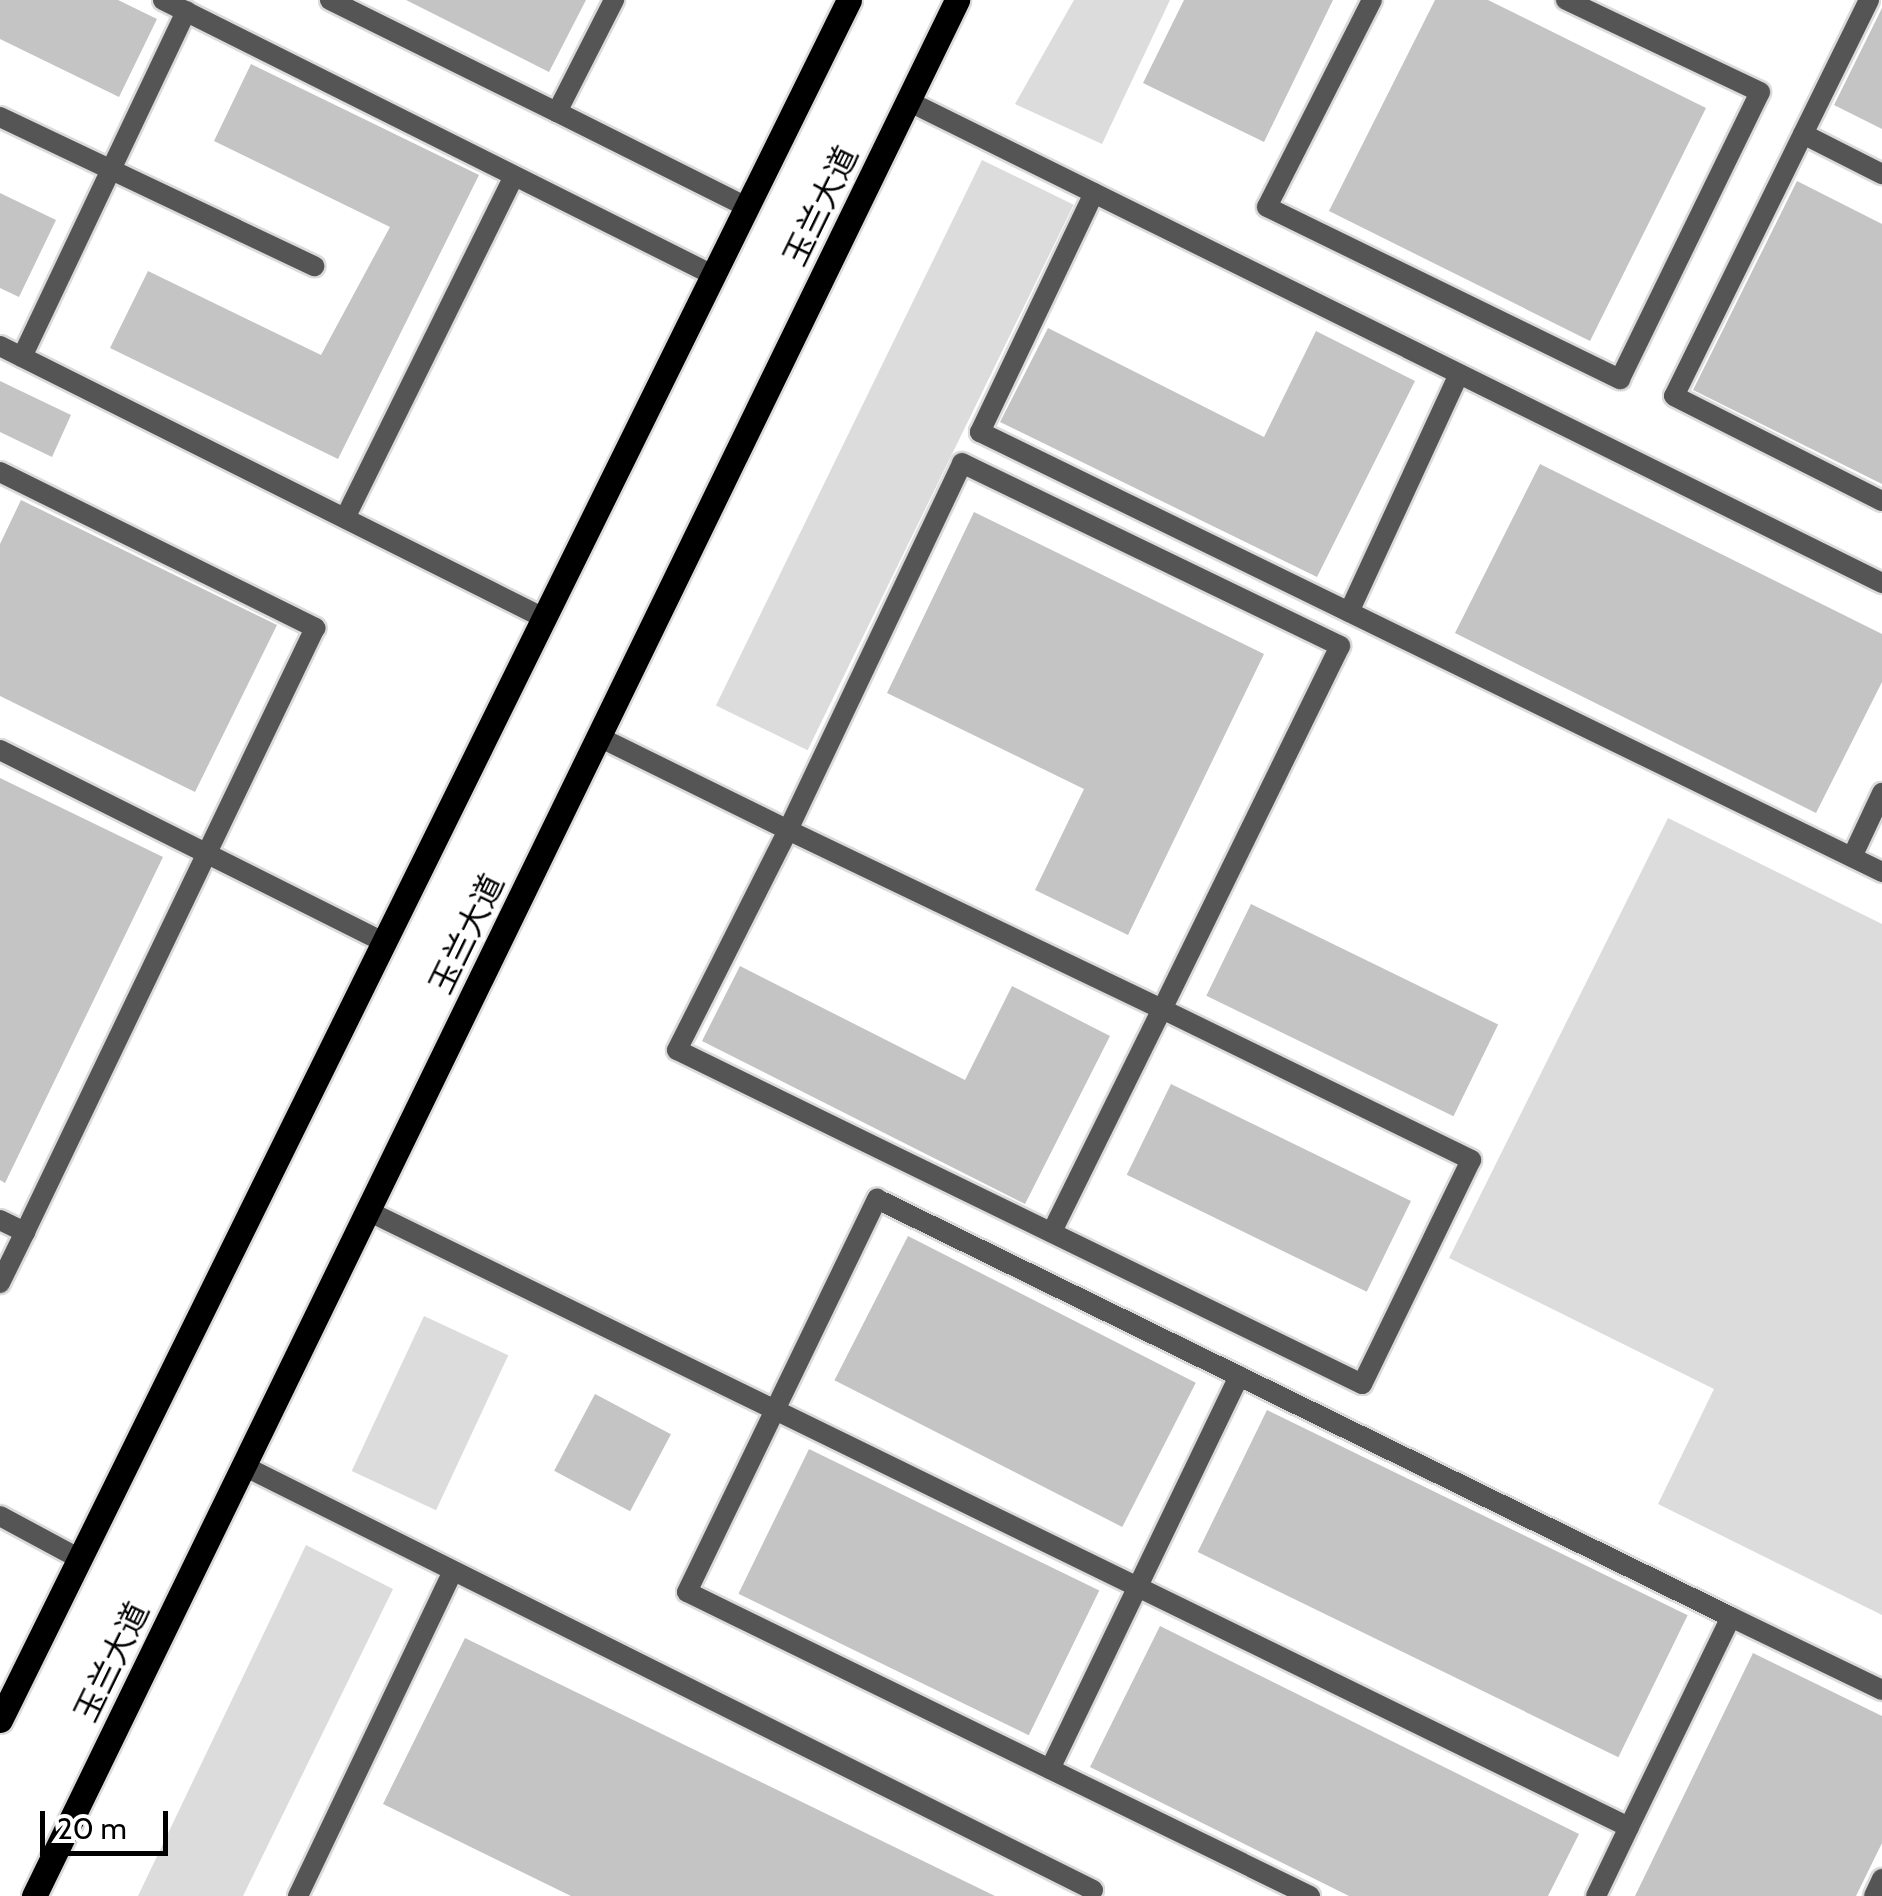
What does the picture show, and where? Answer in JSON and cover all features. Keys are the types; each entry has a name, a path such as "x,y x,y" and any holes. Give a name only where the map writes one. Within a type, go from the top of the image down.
{"main road":[{"name":"玉兰大道","path":"0,1720 849,0"},
{"name":"玉兰大道","path":"34,1896 957,0"}],"lane":[{"path":"163,0 713,275"},
{"path":"330,0 747,207"},
{"path":"556,112 614,0"},
{"path":"1372,0 1267,207 1620,379 1760,92 1566,0"},
{"path":"1869,0 1674,396 1882,501"},
{"path":"22,357 186,11"},
{"path":"908,102 1882,583"},
{"path":"0,118 314,266"},
{"path":"1803,134 1882,174"},
{"path":"345,518 514,176"},
{"path":"1094,193 980,432 1882,872"},
{"path":"0,346 544,618"},
{"path":"1349,612 1459,374"},
{"path":"599,737 788,830 1162,1009 1470,1160 1362,1384 677,1050 788,830 962,463 1340,646 1162,1009 1052,1232"},
{"path":"0,472 315,628 210,855 0,1283"},
{"path":"0,750 384,942"},
{"path":"1852,857 1882,794"},
{"path":"1310,1896 687,1592 877,1199 1882,1690"},
{"path":"368,1211 1629,1827"},
{"path":"0,1220 25,1232"},
{"path":"1050,1769 1238,1376"},
{"path":"244,1466 1096,1894"},
{"path":"0,1516 80,1558"},
{"path":"298,1896 453,1571"},
{"path":"1596,1896 1731,1617"},
{"path":"1874,1896 1882,1879"}],"shaded area":[{"path":"1074,0 1170,0 1102,144 1015,104"},
{"path":"982,160 1074,205 808,750 716,706"},
{"path":"1668,818 1882,924 1882,1615 1658,1504 1714,1389 1449,1258"},
{"path":"424,1316 508,1355 436,1510 352,1471"},
{"path":"306,1545 393,1589 243,1896 138,1896"}],"building":[{"path":"0,0 118,0 157,19 119,97 0,39"},
{"path":"406,0 586,0 549,72"},
{"path":"1184,0 1333,0 1264,142 1143,83"},
{"path":"1435,0 1488,0 1706,108 1590,341 1329,211"},
{"path":"1882,8 1882,129 1834,105"},
{"path":"251,64 479,175 338,459 110,348 148,271 321,355 390,227 214,141"},
{"path":"1797,181 1882,224 1882,484 1693,390"},
{"path":"0,193 56,220 19,297 0,288"},
{"path":"1048,328 1264,437 1316,331 1415,381 1317,577 1000,422"},
{"path":"0,381 71,415 52,457 0,432"},
{"path":"1540,464 1882,634 1882,682 1816,813 1455,633"},
{"path":"21,500 277,625 195,792 0,696 0,544"},
{"path":"974,512 1264,654 1128,935 1035,890 1084,789 887,693"},
{"path":"0,778 163,857 5,1183 0,1180"},
{"path":"1251,904 1498,1025 1453,1116 1206,996"},
{"path":"740,966 965,1080 1012,986 1110,1036 1025,1204 702,1041"},
{"path":"1171,1084 1411,1201 1367,1292 1127,1175"},
{"path":"908,1236 1196,1383 1122,1527 834,1380"},
{"path":"595,1394 671,1434 630,1511 554,1471"},
{"path":"1267,1410 1688,1615 1618,1757 1198,1552"},
{"path":"809,1449 1099,1591 1029,1735 738,1594"},
{"path":"1160,1626 1579,1834 1548,1896 1349,1896 1090,1767"},
{"path":"465,1638 995,1896 571,1896 383,1804"},
{"path":"1753,1653 1882,1716 1882,1843 1856,1896 1635,1896"}]}
